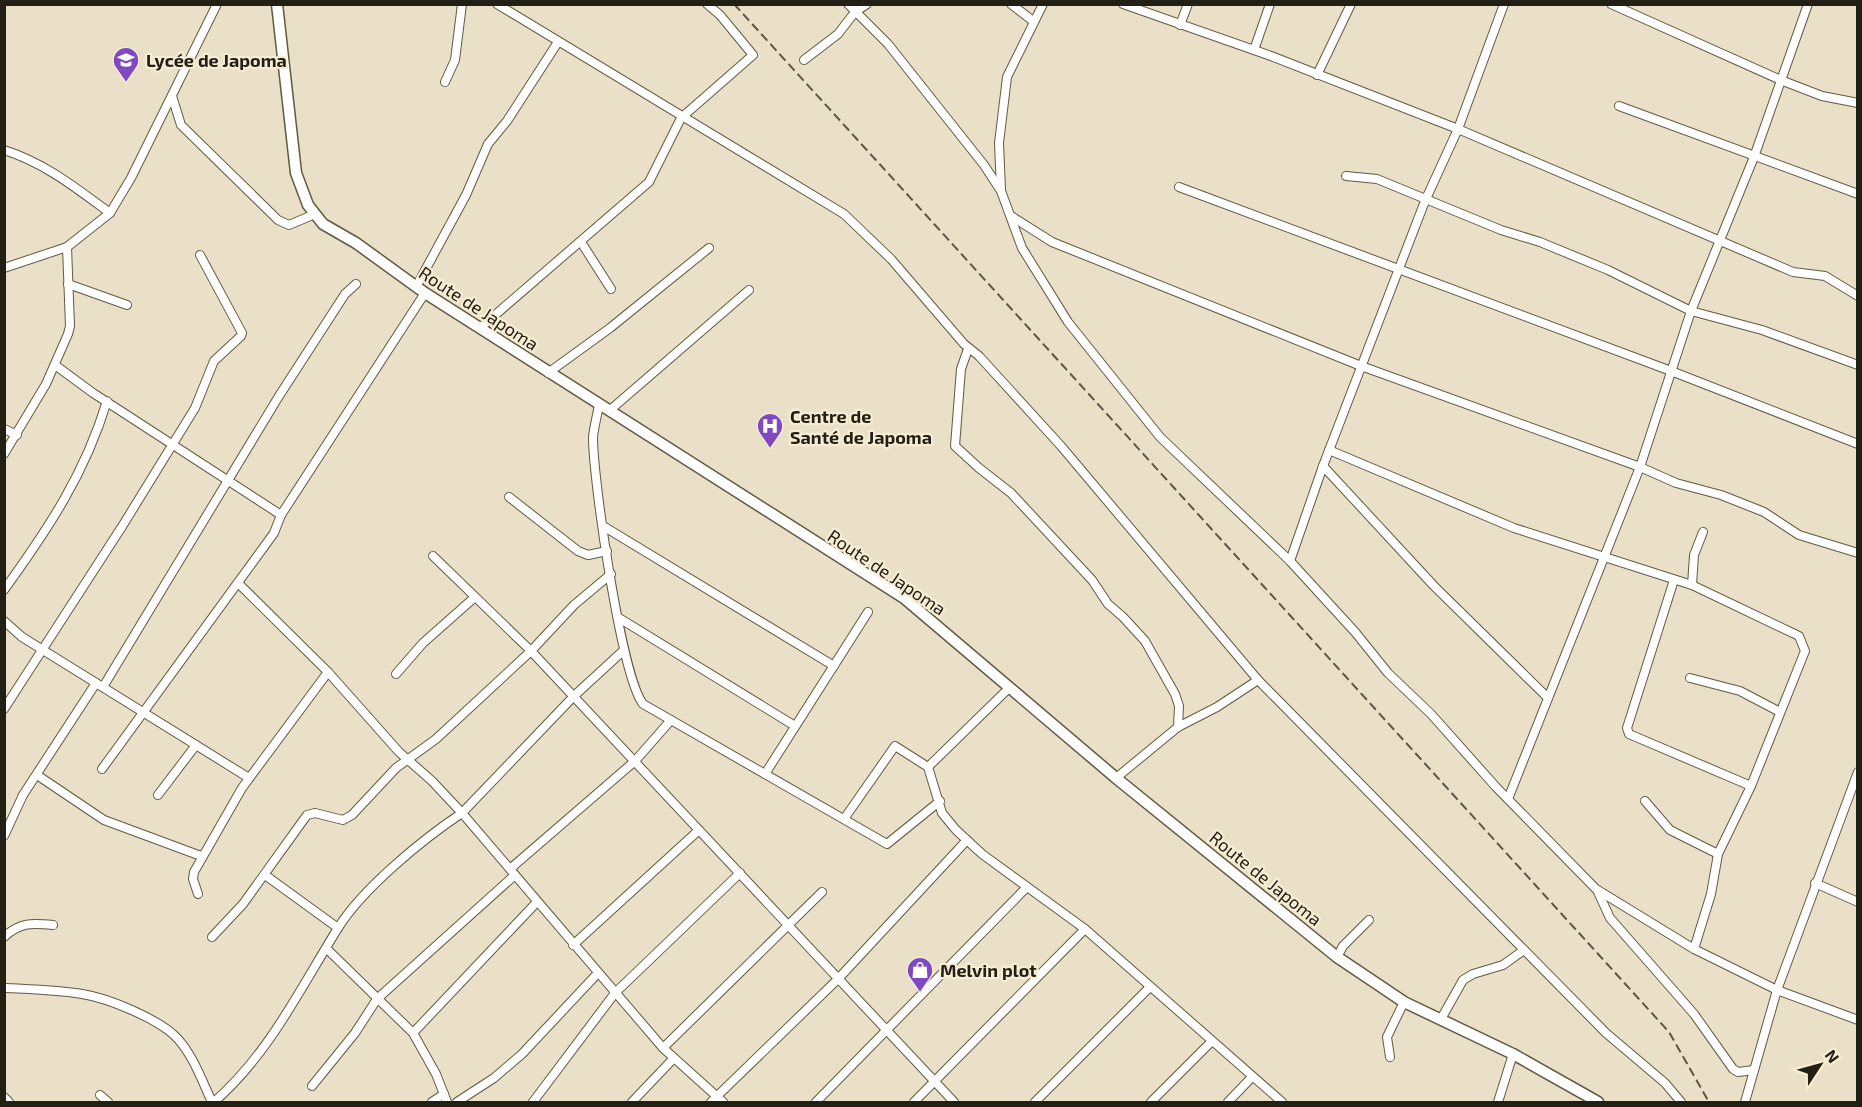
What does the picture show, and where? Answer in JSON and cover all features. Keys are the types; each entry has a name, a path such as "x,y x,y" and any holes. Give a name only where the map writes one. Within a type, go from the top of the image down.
{"street":[{"path":"4,268 67,247 110,213 120,199 217,4"},
{"name":"Route de Japoma","path":"277,4 296,173 300,188 323,224 356,243 421,290 548,373 904,598 1116,778 1337,957 1404,1002 1513,1054 1599,1102"},
{"path":"445,82 455,60 462,4"},
{"path":"496,4 681,118 844,214 898,266 968,349 980,356 1084,472 1258,680 1617,1044 1665,1083 1681,1102"},
{"path":"480,328 649,182 681,118 753,54 720,15 707,4"},
{"path":"848,4 893,50 972,148 1001,191 1022,248 1032,267 1100,366 1160,437 1290,561 1355,632 1388,673 1443,727 1508,800 1596,889 1694,950 1777,990 1857,1020"},
{"path":"804,60 838,34 855,12 867,4"},
{"path":"1011,4 1033,21"},
{"path":"1001,191 999,143 1007,77 1043,4"},
{"path":"1123,4 1254,50 1458,129 1793,273 1825,276 1857,296"},
{"path":"1180,25 1188,4"},
{"path":"1254,50 1270,4"},
{"path":"1317,75 1351,4"},
{"path":"1290,561 1361,366 1425,201 1458,129 1504,4"},
{"path":"1611,4 1783,81 1822,96 1857,103"},
{"path":"1508,800 1640,467 1691,311 1783,81 1808,4"},
{"path":"102,770 273,533 281,515 421,290 488,144 507,121 558,42"},
{"path":"172,96 182,125 278,220 290,225 315,214"},
{"path":"1619,106 1857,195"},
{"path":"4,150 32,159 60,175 110,213"},
{"path":"1346,176 1377,179 1425,201 1540,242 1608,270 1691,311 1762,330 1857,365"},
{"path":"1179,187 1671,371 1857,444"},
{"path":"1011,216 1052,242 1361,366 1640,467 1676,483 1721,495 1764,512 1799,535 1857,553"},
{"path":"581,242 611,289"},
{"path":"4,454 17,435 55,365 70,326 67,247"},
{"path":"548,373 610,328 709,248"},
{"path":"4,709 123,525 195,408 214,361 242,333 200,255"},
{"path":"68,284 127,305"},
{"path":"4,836 23,795 100,685 229,481 279,396 345,294 356,284"},
{"path":"749,290 661,369 604,408 593,436 603,526 624,650 638,697 643,704 887,844 940,801"},
{"path":"968,349 962,362 955,446 1011,493 1092,580 1108,604 1124,617 1145,641 1175,694 1179,706 1178,727"},
{"path":"55,365 281,515"},
{"path":"4,590 52,524 91,450 107,401"},
{"path":"4,429 17,435"},
{"path":"1329,450 1514,528 1604,559 1692,585 1799,636 1805,644 1805,651 1750,786 1718,854 1711,894 1694,950"},
{"path":"1323,466 1434,586 1547,697"},
{"path":"509,497 578,551 588,555 607,551"},
{"path":"603,526 834,666"},
{"path":"1692,585 1694,555 1703,532"},
{"path":"433,556 574,696 740,873 786,926 954,1102"},
{"path":"212,937 266,875 307,815 315,813 343,820 352,815 396,768 436,739 531,651 574,605 611,574"},
{"path":"1674,580 1627,728 1629,734 1750,786"},
{"path":"238,583 328,672 408,760 462,813 663,1048 717,1100 838,979 967,840"},
{"path":"396,674 423,643 475,597"},
{"path":"765,774 868,612"},
{"path":"619,618 795,726"},
{"path":"4,621 42,650 249,778"},
{"path":"4,988 84,994 128,1010 164,1027 178,1040 213,1102 240,1079 263,1051 327,950 338,928 359,899 444,825 462,813 574,696 624,650"},
{"path":"198,894 193,879 201,856 249,778 328,672"},
{"path":"1689,678 1740,691 1780,712"},
{"path":"1116,778 1178,727 1258,680"},
{"path":"928,767 1009,688"},
{"path":"312,1086 355,1033 377,999 512,872 635,761 671,720"},
{"path":"158,795 196,745"},
{"path":"844,819 895,746 928,767 942,813 967,840 1085,929 1251,1078 1282,1102"},
{"path":"1745,1102 1777,990 1857,772"},
{"path":"37,776 104,820 201,856"},
{"path":"1645,801 1670,830 1718,854"},
{"path":"573,945 699,830"},
{"path":"533,1102 615,993 740,873"},
{"path":"266,875 338,928"},
{"path":"1815,883 1857,902"},
{"path":"816,1102 1027,887"},
{"path":"1596,889 1610,918 1694,1014 1733,1069 1738,1072 1754,1070"},
{"path":"663,1048 822,892"},
{"path":"413,1033 537,902"},
{"path":"1337,957 1343,946 1369,920"},
{"path":"4,937 20,925 30,922 53,925"},
{"path":"915,1102 1085,929"},
{"path":"327,950 413,1033 446,1098 432,1102"},
{"path":"1441,1019 1463,980 1473,974 1503,965 1524,950"},
{"path":"457,1102 494,1078 522,1054 598,973"},
{"path":"1035,1102 1150,987"},
{"path":"1390,1057 1387,1037 1404,1002"},
{"path":"1151,1102 1212,1041"},
{"path":"1498,1102 1513,1054"},
{"path":"632,1102 674,1058"},
{"path":"1228,1102 1251,1078"},
{"path":"100,1095 108,1102"},
{"path":"4,1097 9,1102"}],"railway":[{"path":"734,4 1669,1032 1709,1102"}],"place":[{"name":"Lycée de Japoma","path":"126,83"},
{"name":"Centre de Santé de Japoma","path":"770,449"},
{"name":"Melvin plot","path":"920,993"}]}
